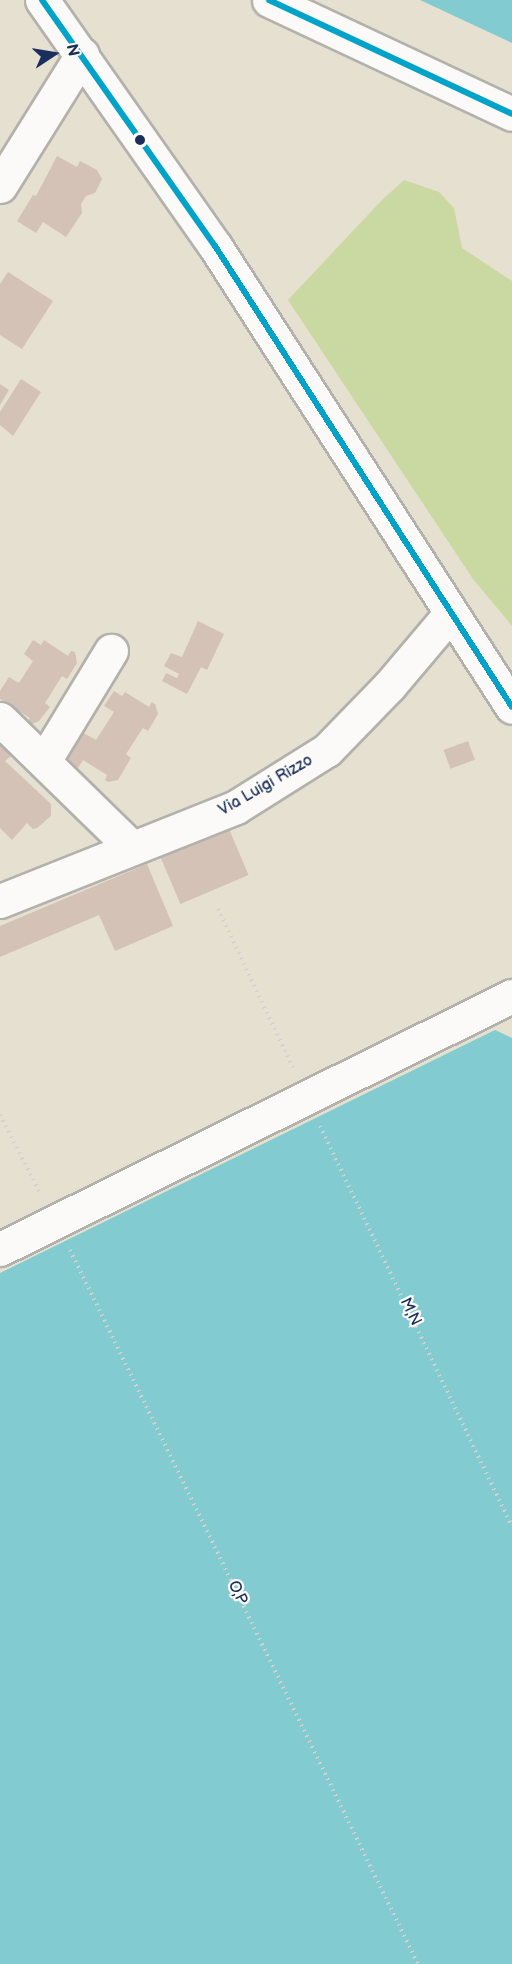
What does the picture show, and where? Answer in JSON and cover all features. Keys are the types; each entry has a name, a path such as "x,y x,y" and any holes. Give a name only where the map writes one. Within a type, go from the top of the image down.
{"street":[{"path":"42,0 215,246 512,707"},
{"path":"269,0 335,33 512,114"},
{"path":"316,0 335,33"},
{"path":"0,186 82,55"},
{"name":"Via Luigi Rizzo","path":"0,901 236,807 327,750 390,684 450,614"},
{"path":"44,761 111,651"},
{"path":"0,719 132,848"},
{"path":"0,1249 512,996"}],"path":[{"name":"M,N","path":"218,909 512,1526"},
{"name":"O,P","path":"0,1115 57,1222 418,1964"}],"green space":[{"path":"404,180 439,192 454,208 462,248 512,281 512,626 473,579 288,300 381,201"}],"water":[{"path":"420,0 512,0 512,43"},
{"path":"495,1030 512,1038 512,1964 0,1964 0,1273"}],"building":[{"path":"57,156 77,167 80,161 97,170 102,179 95,193 86,196 81,204 82,213 66,237 43,222 36,233 17,221 33,195 36,196"},
{"path":"8,272 53,301 22,349 0,335 0,284"},
{"path":"21,379 41,392 13,436 0,425 0,412"},
{"path":"0,384 9,390 0,405"},
{"path":"198,621 224,634 207,670 201,667 187,694 162,681 166,673 177,678 179,674 164,666 171,653 182,657"},
{"path":"33,640 41,645 44,640 68,656 71,651 75,652 77,663 67,679 62,676 45,703 50,707 39,721 30,725 27,722 30,718 0,699 0,691 9,677 19,683 33,661 24,654"},
{"path":"114,691 122,696 125,692 149,707 152,702 158,714 148,731 143,728 126,754 131,758 118,780 108,782 105,780 107,775 83,760 78,768 59,755 80,731 96,740 114,712 104,706"},
{"path":"468,741 475,760 450,769 444,750"},
{"path":"0,743 12,755 5,761 51,804 51,816 37,828 33,829 27,823 12,840 0,828"},
{"path":"229,829 249,875 180,904 161,858"},
{"path":"147,864 173,926 115,951 99,915 0,957 0,926"}],"transit line":[{"path":"42,0 215,246 512,707"},
{"path":"269,0 512,114"}]}
